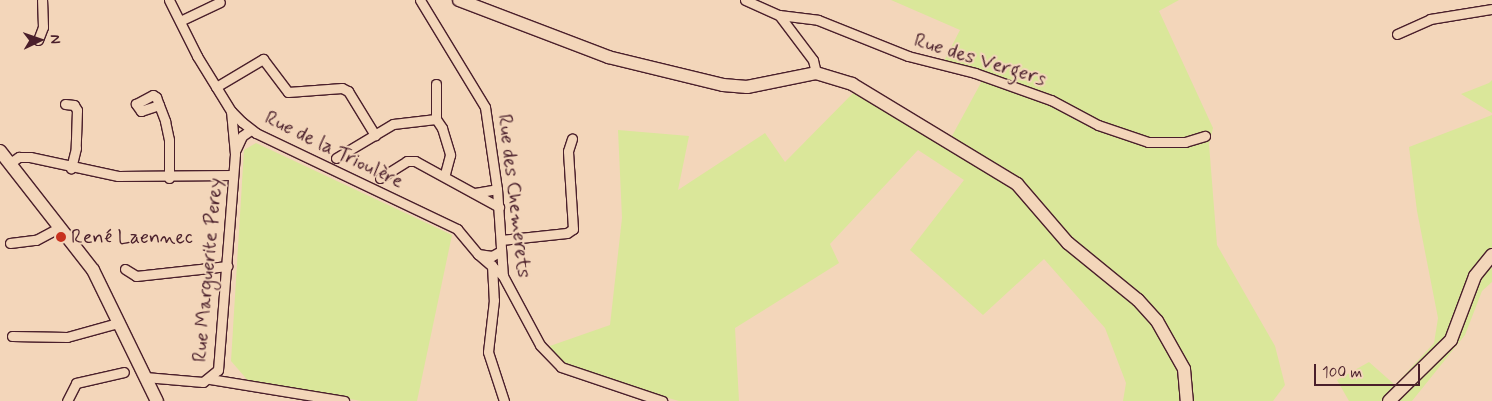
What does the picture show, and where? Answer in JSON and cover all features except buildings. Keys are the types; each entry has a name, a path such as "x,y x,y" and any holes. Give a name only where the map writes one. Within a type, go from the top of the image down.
{"street":[{"path":"38,40 43,27 42,0"},
{"name":"Rue de la Trioulère","path":"169,0 231,111 251,130 457,229 478,254 503,276"},
{"name":"Rue des Chemerets","path":"420,0 484,107 497,189 503,276 540,345 561,367 662,401"},
{"path":"459,0 608,57 723,85 747,87 816,73 852,84 1017,184 1068,244 1138,300 1157,321 1184,369 1188,387 1187,401"},
{"name":"Rue des Vergers","path":"744,0 779,15 818,20 908,56 984,76 1051,100 1098,125 1148,142 1185,142 1205,136"},
{"path":"180,21 220,2"},
{"path":"1397,34 1430,19 1492,9"},
{"path":"779,15 813,60 816,73"},
{"path":"216,87 263,59 288,92 342,88 348,91 375,134"},
{"path":"436,84 436,119 442,128 450,155 445,174"},
{"path":"65,104 74,105 77,110 76,148 71,168"},
{"path":"160,105 169,140 169,178"},
{"name":"Rue Marguerite Perey","path":"145,377 153,375 191,382 210,379 220,363 235,154 235,130 231,111"},
{"path":"336,158 393,124 436,119"},
{"path":"235,130 242,122"},
{"name":"Rue Marguerite Perey","path":"235,154 242,136 251,130"},
{"path":"501,240 567,233 573,230 568,151 572,139"},
{"path":"0,150 93,270 157,401"},
{"path":"10,163 19,158 30,157 71,168 118,176 169,178 233,175"},
{"path":"380,178 407,161 416,161 445,174 499,207"},
{"path":"475,192 497,189"},
{"path":"10,243 36,240 60,227"},
{"path":"478,254 492,256 501,251"},
{"path":"1389,401 1451,340 1475,276 1492,256"},
{"path":"502,264 491,266 494,300 488,352 504,401"},
{"path":"125,269 136,276 227,266"},
{"path":"12,336 67,337 118,323"},
{"path":"67,401 76,383 124,372"},
{"path":"210,379 344,401"}],"green space":[{"path":"891,0 1179,0 1159,11 1213,128 1209,144 1217,245 1275,346 1285,385 1273,401 1123,401 1126,383 1105,328 1044,259 983,315 910,250 964,180 918,150 830,244 839,263 735,328 739,401 679,401 615,383 555,359 547,347 610,325 622,218 618,130 689,136 678,190 765,133 785,162 862,84 952,136 983,79 941,67 960,30"},
{"path":"1492,80 1492,113 1461,94 1489,83"},
{"path":"1492,115 1492,282 1482,291 1465,335 1412,401 1349,401 1337,380 1369,362 1395,385 1434,343 1438,318 1417,211 1409,147"},
{"path":"256,143 452,235 417,401 362,401 250,383 231,361 244,150"}],"place":[{"name":"René Laennec","path":"61,237"}]}
